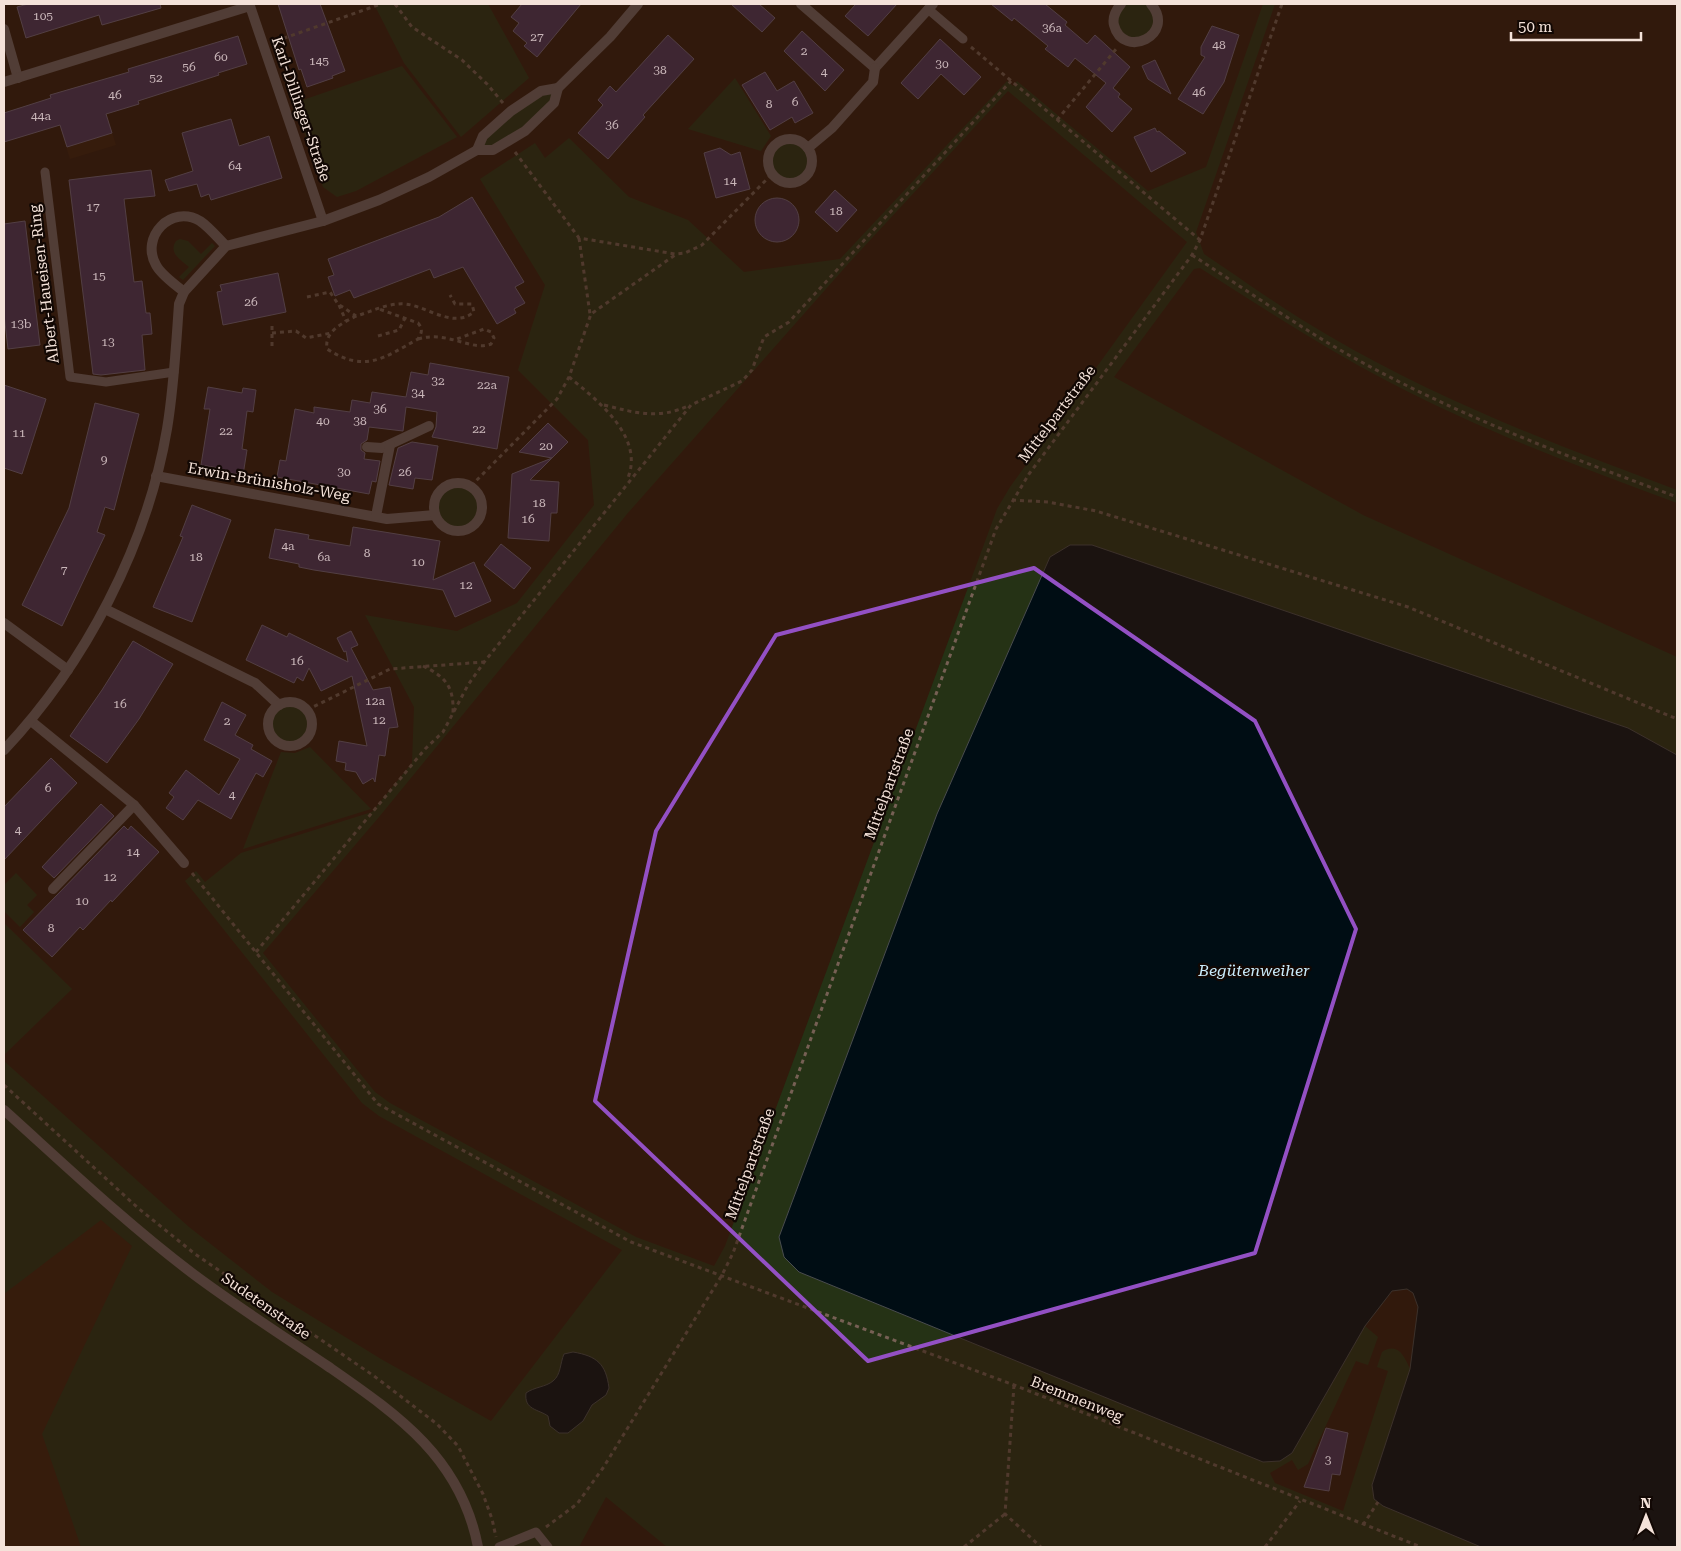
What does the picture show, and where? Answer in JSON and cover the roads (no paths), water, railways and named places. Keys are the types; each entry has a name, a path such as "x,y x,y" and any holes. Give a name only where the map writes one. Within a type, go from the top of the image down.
{"street":[{"path":"4,750 31,721 68,670 105,609 135,540 156,476 167,430 179,304 184,292 226,246 323,221 380,200 430,177 477,150 493,150 526,131 554,103 558,88 610,37 638,4"},
{"path":"801,4 875,68"},
{"path":"1115,5 1115,28 1124,39 1137,42 1145,41 1156,31 1158,16 1150,4"},
{"name":"Karl-Dillinger-Straße","path":"4,82 250,5 323,221"},
{"path":"808,148 832,128 873,82 875,68 931,7"},
{"path":"4,29 18,78"},
{"path":"477,150 483,136 511,111 540,90 558,88"},
{"path":"790,139 797,140 808,148 811,155 810,170 800,180 785,182 772,174 768,162 769,155 777,144 790,139"},
{"path":"184,292 156,267 151,253 151,240 157,229 167,219 184,216 200,221 226,246"},
{"path":"367,446 382,448 430,426"},
{"path":"376,516 390,444"},
{"name":"Erwin-Brünisholz-Weg","path":"156,476 387,519 435,516"},
{"path":"460,482 471,486 480,495 483,503 480,519 468,529 453,531 445,528 435,516 435,499 445,486 460,482"},
{"path":"105,609 255,683 278,705"},
{"path":"4,623 68,670"},
{"path":"293,702 307,710 312,722 308,736 297,744 282,744 276,741 268,729 269,715 278,705 293,702"},
{"path":"31,721 134,805 184,863"},
{"path":"53,889 134,805"},
{"name":"Sudetenstraße","path":"4,1110 132,1225 192,1274 386,1407 417,1434 455,1482 471,1518 478,1547"}],"lane":[{"path":"931,7 963,39"},
{"name":"Albert-Haueisen-Ring","path":"45,172 70,377 106,382 174,372"},
{"path":"499,1547 536,1532 548,1547"}],"water":[{"name":"Begütenweiher","path":"1070,545 1092,545 1628,728 1677,755 1677,1547 1481,1547 1383,1506 1374,1499 1372,1485 1410,1369 1418,1307 1413,1293 1407,1289 1392,1291 1365,1326 1292,1453 1280,1461 1263,1462 799,1272 784,1257 779,1237 937,814 1050,557"},
{"path":"573,1352 588,1356 599,1362 608,1380 609,1388 606,1395 592,1405 583,1421 568,1433 559,1433 550,1426 548,1416 529,1406 526,1393 553,1381 559,1372 564,1354"}]}
